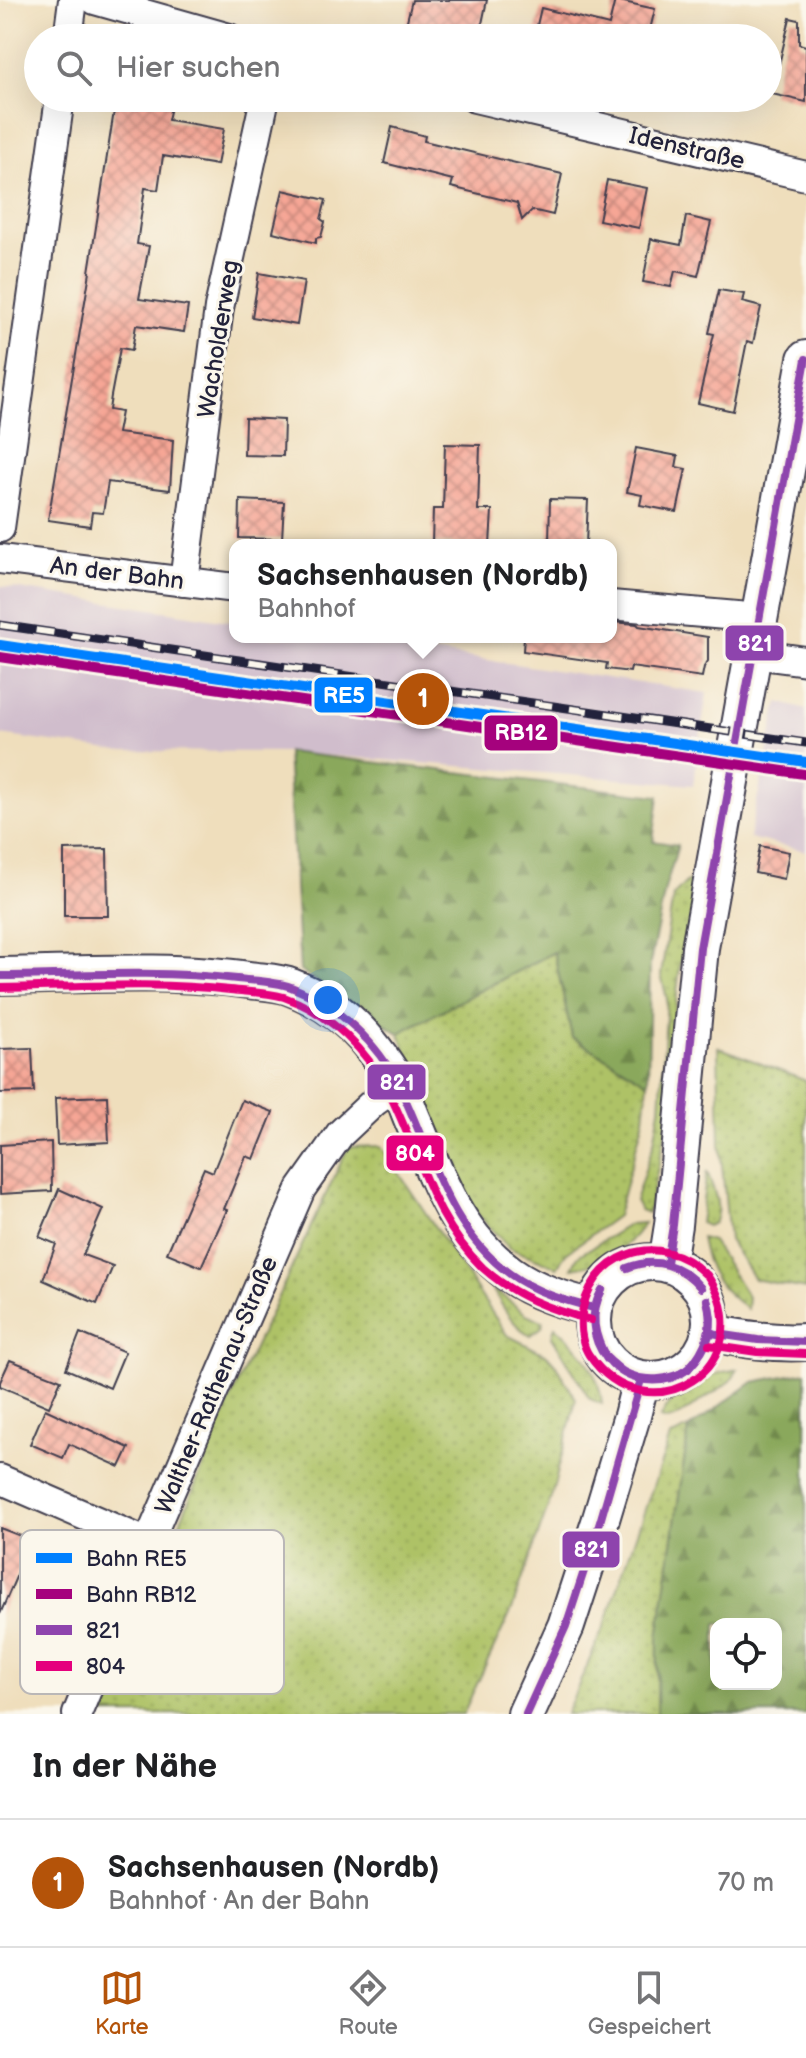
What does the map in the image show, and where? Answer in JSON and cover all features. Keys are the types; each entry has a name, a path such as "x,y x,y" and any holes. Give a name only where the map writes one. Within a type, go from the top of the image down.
{"street":[{"path":"70,24 73,0"},
{"path":"95,0 180,24"},
{"path":"0,528 58,112"},
{"name":"Wacholderweg","path":"184,582 219,308 262,112"},
{"name":"Idenstraße","path":"534,112 806,176"},
{"path":"667,1263 700,948 806,359"},
{"name":"An der Bahn","path":"0,559 229,587"},
{"path":"617,606 760,618"},
{"path":"754,654 806,661"},
{"path":"0,976 180,975 232,978 289,986 331,1008 351,1022 398,1085 448,1203 477,1244 510,1275 555,1298 594,1308"},
{"name":"Walther-Rathenau-Straße","path":"154,1530 301,1189 340,1134 374,1102 398,1085"},
{"path":"651,1261 667,1263 684,1270 697,1282 707,1298 712,1315 711,1333 704,1351 677,1376 641,1380 623,1373 608,1361 598,1346 593,1327 594,1308 608,1280 621,1270 651,1261"},
{"path":"711,1333 749,1340 806,1342"},
{"path":"526,1714 566,1626 641,1380"},
{"path":"0,1479 118,1530"},
{"name":"Walther-Rathenau-Straße","path":"77,1714 85,1694"}],"shaded area":[{"path":"0,586 229,621 229,643 374,643 707,693 693,785 287,752 118,751 0,735"},
{"path":"778,702 806,710 806,851 749,838"}],"green space":[{"path":"287,752 659,796 653,841 678,845 665,889 650,963 648,1083 572,1037 554,952 399,1033 300,971"},
{"path":"687,881 699,884 680,964 668,1122 648,1213 640,1210 635,1201 654,1142 660,1109 667,999 661,975 673,896"},
{"path":"554,952 572,1037 648,1083 644,1119 617,1216 566,1253 557,1267 509,1248 468,1204 399,1033"},
{"path":"718,1047 806,1081 806,1289 754,1279 729,1240 720,1144"},
{"path":"381,1146 507,1335 547,1355 576,1399 551,1498 512,1609 463,1714 101,1714 109,1694 284,1694 284,1530 177,1530 235,1389 348,1147"},
{"path":"707,1171 717,1210 714,1223 707,1226 700,1223"},
{"path":"644,1223 629,1242 614,1254 595,1263 572,1268 578,1256 630,1224"},
{"path":"701,1238 712,1241 748,1297 747,1309 716,1279"},
{"path":"491,1287 526,1314 543,1321 542,1327 531,1335 518,1327"},
{"path":"555,1326 587,1360 597,1381 602,1404 590,1399 552,1336"},
{"path":"738,1369 731,1381 677,1417 668,1420 660,1418 683,1390 703,1379"},
{"path":"806,1372 806,1714 657,1714 658,1638 689,1428 753,1382"},
{"path":"689,1428 658,1638 657,1714 566,1714 606,1622 670,1437"}],"building":[{"path":"412,0 487,0 482,24 406,24"},
{"path":"615,0 655,9 651,24 609,24"},
{"path":"541,8 605,24 537,24"},
{"path":"790,18 799,20 799,44 806,46 806,102 782,96 782,52"},
{"path":"114,112 170,112 168,120 224,129 217,165 163,156 158,190 145,188 137,244 149,246 139,299 188,306 184,332 136,325 132,350 120,348 111,396 109,410 121,412 117,433 173,440 170,490 108,482 103,513 92,512 90,526 48,520"},
{"path":"392,127 425,136 424,141 562,174 553,215 532,210 522,220 517,203 451,187 453,180 384,163"},
{"path":"607,180 647,188 639,228 599,220"},
{"path":"283,190 326,200 321,219 325,222 316,243 273,232"},
{"path":"686,216 711,222 698,276 675,271 671,287 643,282 651,239 681,245"},
{"path":"259,273 304,281 297,325 252,317"},
{"path":"719,290 744,294 742,302 761,307 753,343 747,341 733,411 698,403 714,334 709,333"},
{"path":"245,418 284,420 283,456 244,455"},
{"path":"445,444 480,445 478,510 492,510 490,539 432,539 433,509 443,509"},
{"path":"636,448 678,456 676,467 686,469 677,512 640,505 642,495 627,492"},
{"path":"550,499 588,500 586,539 549,539"},
{"path":"240,500 284,502 282,539 239,538"},
{"path":"617,622 708,637 708,661 702,677 631,667 630,672 606,669 607,663 523,651 524,643 617,643"},
{"path":"760,846 789,852 784,879 755,873"},
{"path":"107,849 108,916 64,916 64,850"},
{"path":"32,1048 34,1092 0,1093 0,1049"},
{"path":"107,1096 109,1142 57,1145 55,1098"},
{"path":"242,1100 273,1112 254,1159 246,1156 224,1209 227,1210 201,1267 167,1253 204,1168 213,1172"},
{"path":"51,1142 52,1191 0,1194 0,1145"},
{"path":"59,1189 103,1209 83,1255 113,1266 97,1304 43,1280 56,1244 39,1237"},
{"path":"80,1333 125,1352 110,1388 66,1369"},
{"path":"10,1360 61,1380 49,1407 0,1386"},
{"path":"45,1409 129,1448 120,1467 69,1444 63,1458 30,1444"},
{"path":"0,1528 20,1536 20,1568 0,1614"}],"railway":[{"path":"0,625 806,743"}],"rail line":[{"name":"RE5","path":"0,645 806,762"},
{"name":"RB12","path":"0,657 804,774"}],"transit line":[{"name":"821","path":"667,1263 700,948 806,359"},
{"name":"821","path":"0,976 207,976 291,987 325,1004 355,1027 391,1071 443,1188 471,1235 488,1256 510,1274 540,1291 594,1308"},
{"name":"804","path":"0,988 201,987 278,995 301,1004 346,1035 380,1077 400,1116 428,1185 465,1249 495,1278 520,1294 547,1307 591,1320"},
{"name":"804","path":"705,1274 686,1260 667,1252 647,1250 610,1264 596,1278 586,1297 581,1329 589,1355 613,1380 640,1391 668,1391 692,1381 711,1362 722,1337 722,1308 707,1275"},
{"name":"821","path":"627,1268 648,1263 667,1265 685,1273 701,1288"},
{"name":"821","path":"602,1290 594,1316 599,1342 607,1359"},
{"name":"821","path":"602,1290 595,1307 594,1325 598,1343 607,1359"},
{"name":"821","path":"688,1369 707,1337 710,1319 707,1300"},
{"name":"821","path":"688,1369 701,1354 709,1337 711,1319 707,1300"},
{"name":"821","path":"711,1333 758,1340 806,1342"},
{"name":"804","path":"709,1345 757,1352 806,1354"},
{"name":"821","path":"608,1359 624,1372 648,1379 673,1376 688,1369"},
{"name":"821","path":"608,1359 625,1374 646,1380 668,1379 688,1369"},
{"name":"821","path":"526,1714 566,1626 641,1380"}],"place":[{"name":"Sachsenhausen (Nordb)","path":"423,699"}]}
